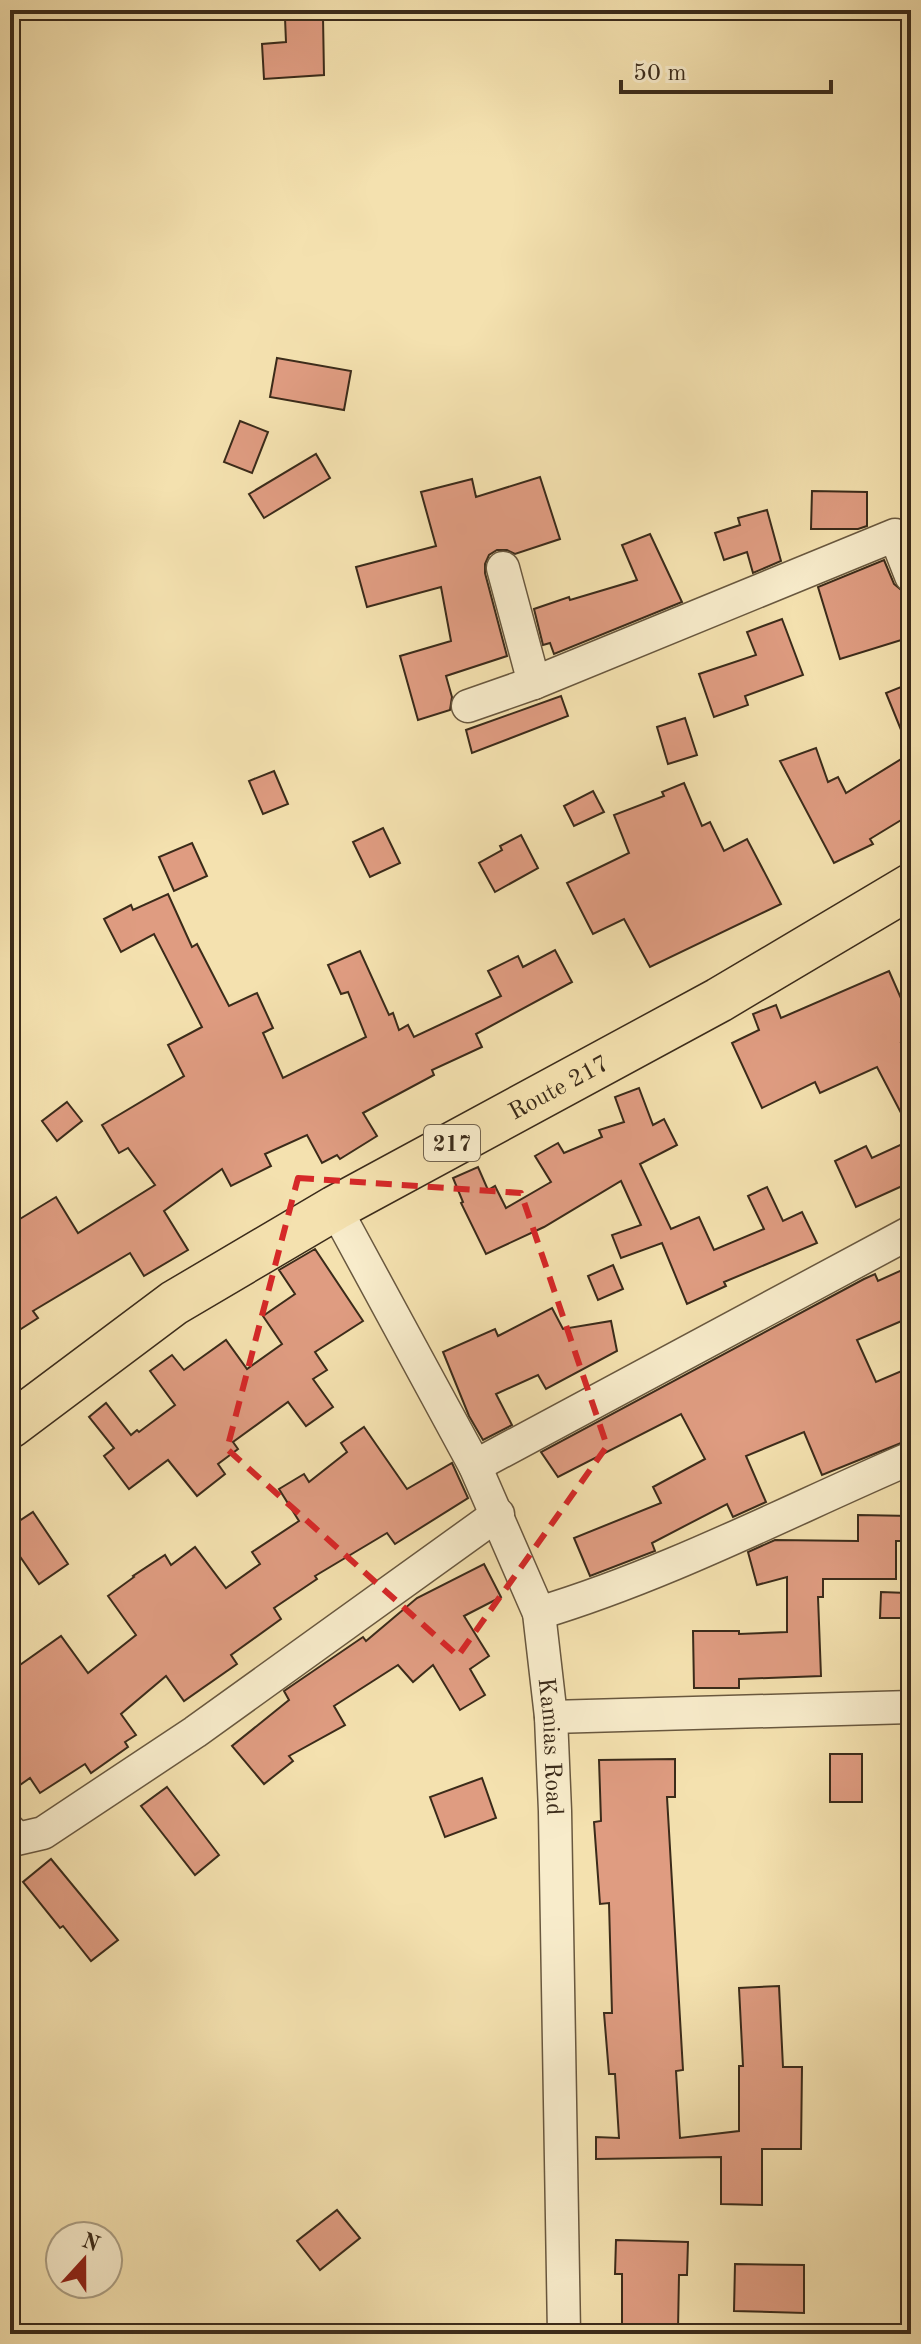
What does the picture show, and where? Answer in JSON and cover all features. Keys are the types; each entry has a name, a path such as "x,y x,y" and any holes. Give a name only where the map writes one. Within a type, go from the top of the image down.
{"main road":[{"name":"Route 217","path":"10,1426 174,1303 335,1208 719,1000 911,886"}],"street":[{"path":"468,706 534,683 895,535 911,576"},
{"path":"503,568 534,683"},
{"name":"Kamias Road","path":"335,1208 475,1466 539,1613 551,1717 558,1922 564,2334"},
{"path":"475,1466 911,1232"},
{"path":"539,1613 587,1599 695,1555 911,1458"},
{"path":"10,1831 17,1839 43,1833 195,1732 498,1514"},
{"path":"551,1717 911,1707"}],"highlighted area":[{"path":"298,1178 521,1193 607,1446 458,1656 227,1449"}],"building":[{"path":"323,17 324,75 264,79 262,44 286,42 285,18"},
{"path":"277,358 351,371 344,410 270,397"},
{"path":"240,421 268,432 252,473 224,462"},
{"path":"316,454 330,478 264,518 249,494"},
{"path":"540,477 560,539 515,554 497,550 489,555 485,564 507,656 446,676 452,697 450,710 418,720 400,656 451,641 441,587 367,607 356,567 436,546 421,492 472,479 476,497"},
{"path":"812,491 867,492 867,526 858,529 811,529"},
{"path":"767,510 781,561 753,573 747,552 724,560 715,533 740,525 738,518"},
{"path":"650,534 682,602 554,654 550,643 543,645 534,609 637,580 622,545"},
{"path":"884,560 894,584 906,594 911,611 911,637 840,659 818,587"},
{"path":"782,619 803,675 745,696 748,705 714,717 699,674 756,655 747,632"},
{"path":"911,683 911,751 910,752 886,693"},
{"path":"561,696 568,716 472,753 466,730"},
{"path":"685,718 697,755 668,764 657,727"},
{"path":"816,748 828,782 838,777 846,793 911,753 911,814 870,839 873,844 834,863 780,761"},
{"path":"274,771 288,804 263,814 249,781"},
{"path":"684,783 702,826 710,822 724,851 747,839 781,904 650,967 624,919 593,934 567,883 629,853 614,815 664,796 662,792"},
{"path":"593,791 604,812 574,826 564,806"},
{"path":"383,828 400,863 370,877 353,842"},
{"path":"521,835 538,868 495,892 479,863 502,850 500,846"},
{"path":"192,843 207,876 174,891 159,857"},
{"path":"168,894 192,947 197,944 229,1006 257,993 273,1028 263,1033 283,1078 366,1037 348,992 341,994 328,965 360,951 389,1015 393,1013 399,1030 408,1025 414,1037 501,996 488,971 518,956 523,967 555,950 572,982 476,1034 482,1047 432,1070 434,1075 363,1113 377,1136 340,1159 337,1155 322,1163 307,1135 265,1154 271,1166 231,1186 222,1169 164,1211 188,1250 144,1276 130,1253 33,1311 38,1318 10,1336 10,1225 56,1197 78,1233 155,1185 128,1148 119,1153 102,1125 184,1076 168,1045 202,1027 154,934 121,952 104,919 131,905 133,910"},
{"path":"889,971 911,1021 911,1038 901,1043 911,1061 911,1132 877,1067 820,1093 815,1082 762,1108 732,1043 759,1030 753,1014 776,1005 781,1018"},
{"path":"639,1088 653,1125 664,1119 677,1145 640,1164 671,1229 699,1217 714,1250 764,1229 748,1196 767,1187 783,1221 802,1212 817,1243 724,1282 726,1286 687,1304 662,1243 621,1258 612,1235 641,1225 621,1181 544,1227 486,1254 461,1203 453,1178 478,1167 488,1190 495,1186 506,1208 551,1182 535,1156 558,1143 564,1153 602,1137 599,1130 624,1122 615,1097"},
{"path":"67,1102 82,1121 57,1141 42,1121"},
{"path":"911,1140 911,1182 856,1207 835,1161 866,1146 872,1158"},
{"path":"315,1249 363,1321 315,1352 327,1370 313,1379 333,1407 306,1426 288,1402 233,1442 238,1449 218,1464 225,1474 197,1496 168,1460 129,1489 104,1456 114,1448 89,1417 106,1403 131,1435 137,1430 139,1432 175,1405 150,1371 172,1355 184,1370 226,1340 247,1369 282,1344 263,1316 295,1294 279,1270"},
{"path":"613,1265 623,1289 598,1300 588,1276"},
{"path":"911,1266 911,1317 857,1340 876,1382 911,1367 911,1439 822,1475 804,1432 746,1456 766,1502 733,1517 727,1504 652,1543 655,1551 590,1576 574,1538 661,1503 653,1487 705,1459 681,1414 558,1477 541,1452 864,1279 875,1274 878,1281"},
{"path":"552,1308 563,1329 611,1321 617,1351 546,1389 538,1375 496,1394 512,1425 483,1440 469,1416 443,1352 495,1329 498,1336"},
{"path":"364,1427 407,1489 452,1463 468,1498 395,1544 387,1533 315,1576 317,1579 274,1608 281,1619 231,1655 237,1664 184,1701 166,1676 121,1714 136,1735 125,1742 128,1747 91,1773 85,1764 40,1793 30,1778 10,1792 10,1672 61,1636 88,1673 136,1635 108,1596 165,1555 171,1565 195,1547 226,1588 260,1564 252,1552 299,1521 279,1489 304,1474 309,1482 347,1452 341,1443"},
{"path":"33,1512 68,1564 39,1584 10,1542 10,1527"},
{"path":"858,1515 911,1516 911,1541 896,1541 896,1579 823,1579 823,1597 818,1597 821,1676 739,1679 739,1688 694,1688 693,1631 739,1631 739,1634 787,1632 787,1577 757,1585 748,1552 775,1540 858,1541"},
{"path":"484,1564 501,1597 464,1616 489,1656 470,1669 485,1695 460,1710 433,1665 413,1682 398,1665 334,1706 345,1725 289,1756 293,1761 264,1784 232,1746 289,1700 284,1691 363,1637 366,1641 417,1598"},
{"path":"881,1592 907,1593 906,1618 880,1618"},
{"path":"830,1754 862,1754 862,1802 830,1802"},
{"path":"675,1759 675,1797 667,1797 683,2070 676,2071 680,2138 739,2131 739,2066 743,2066 739,1988 779,1986 783,2067 802,2067 801,2149 762,2149 762,2205 721,2204 721,2157 596,2159 596,2137 619,2138 615,2074 609,2074 604,2013 612,2013 609,1903 600,1904 594,1822 601,1821 599,1760"},
{"path":"482,1778 496,1818 445,1837 430,1797"},
{"path":"167,1787 219,1855 195,1875 141,1806"},
{"path":"51,1859 118,1940 91,1961 23,1882"},
{"path":"337,2210 360,2238 320,2270 297,2241"},
{"path":"616,2240 688,2242 687,2275 679,2275 678,2330 622,2329 622,2274 615,2274"},
{"path":"735,2264 804,2265 804,2313 734,2311"}]}
